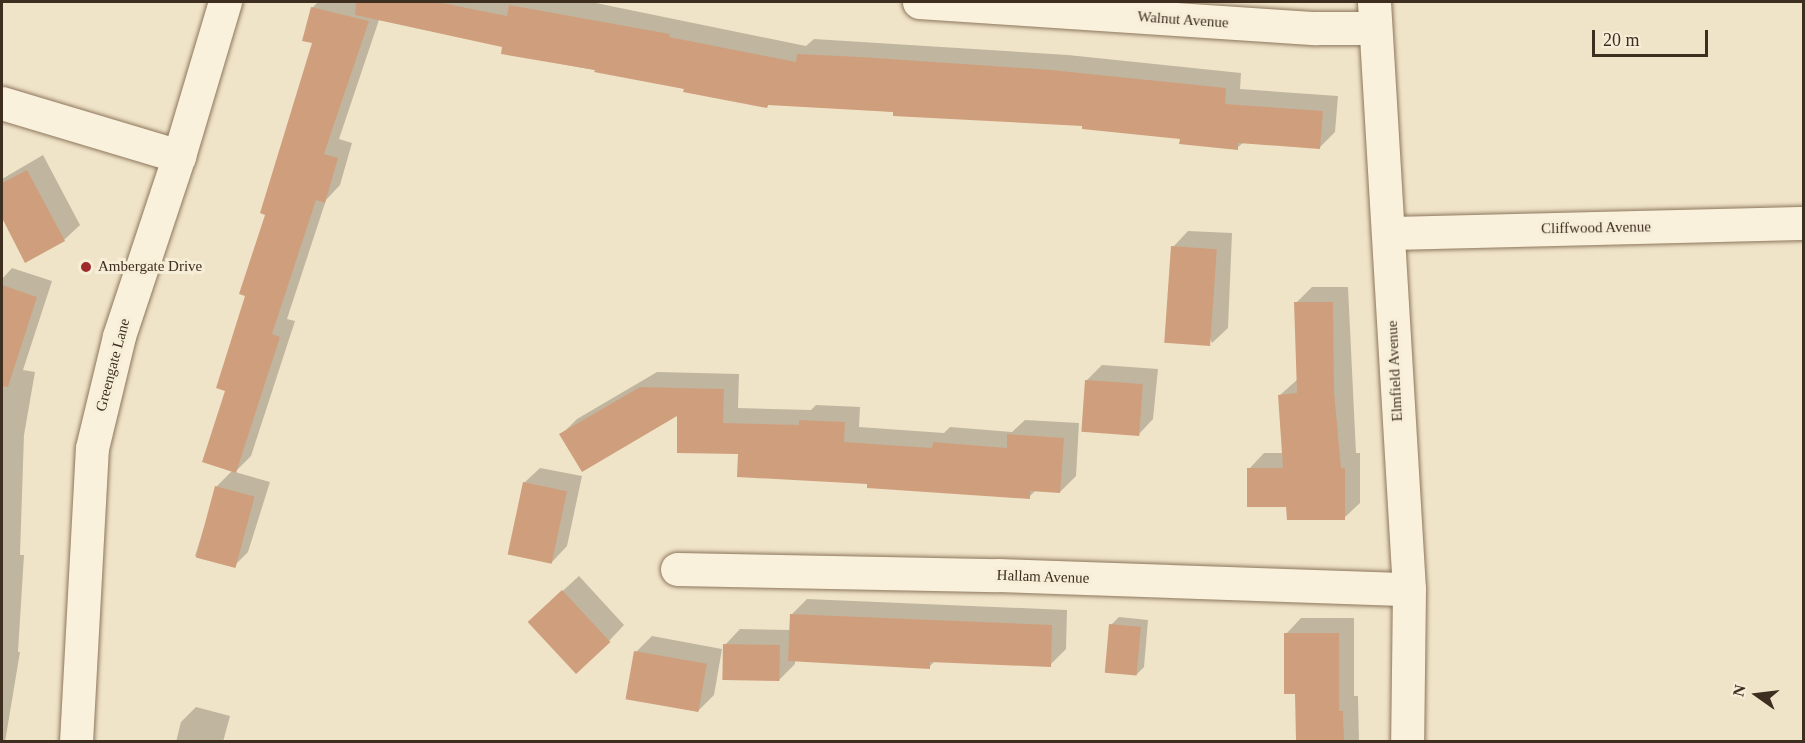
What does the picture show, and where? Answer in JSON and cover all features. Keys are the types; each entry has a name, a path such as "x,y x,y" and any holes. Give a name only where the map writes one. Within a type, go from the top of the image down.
{"street":[{"name":"Greengate Lane","path":"76,741 92,448 119,336 179,156 225,2"},
{"name":"Walnut Avenue","path":"919,2 1315,28 1375,15"},
{"name":"Elmfield Avenue","path":"1375,15 1409,589 1407,741"},
{"path":"2,104 179,156"},
{"name":"Cliffwood Avenue","path":"1388,233 1803,223"},
{"name":"Hallam Avenue","path":"677,569 1009,576 1409,589"}],"building":[{"path":"356,2 437,2 507,16 509,5 670,34 669,37 796,62 797,54 861,57 1051,70 1226,88 1225,104 1323,111 1320,149 1238,143 1238,150 1179,144 1180,139 1082,129 1082,126 893,116 893,112 768,105 767,108 683,92 684,89 594,72 595,70 501,54 502,47 355,15"},
{"path":"311,7 369,21 324,154 338,158 325,203 316,200 272,334 280,337 236,473 202,462 225,391 216,388 245,296 239,294 265,215 260,213 312,43 302,41"},
{"path":"27,170 65,241 25,263 2,218 2,183"},
{"path":"1171,246 1217,249 1210,346 1164,343"},
{"path":"2,285 37,297 8,387 2,386"},
{"path":"1294,302 1333,302 1334,391 1341,468 1345,468 1345,520 1287,520 1286,507 1247,507 1247,468 1283,468 1278,395 1297,393"},
{"path":"1085,380 1143,384 1139,436 1081,432"},
{"path":"640,387 724,389 723,423 799,425 799,420 845,422 844,442 932,448 933,442 1007,448 1007,434 1064,438 1060,493 1030,491 1030,499 867,488 867,484 737,477 738,454 677,453 677,416 582,472 559,434"},
{"path":"523,482 567,491 552,564 508,554"},
{"path":"215,486 255,497 235,568 196,557"},
{"path":"562,590 610,642 576,674 528,622"},
{"path":"790,614 1052,625 1051,667 930,662 930,669 788,661"},
{"path":"1109,624 1141,627 1137,676 1105,673"},
{"path":"1284,633 1339,633 1339,711 1343,711 1344,741 1296,741 1295,694 1284,694"},
{"path":"723,644 780,645 779,681 722,680"},
{"path":"634,651 707,664 698,712 625,699"}],"place":[{"name":"Ambergate Drive","path":"86,267"}]}
